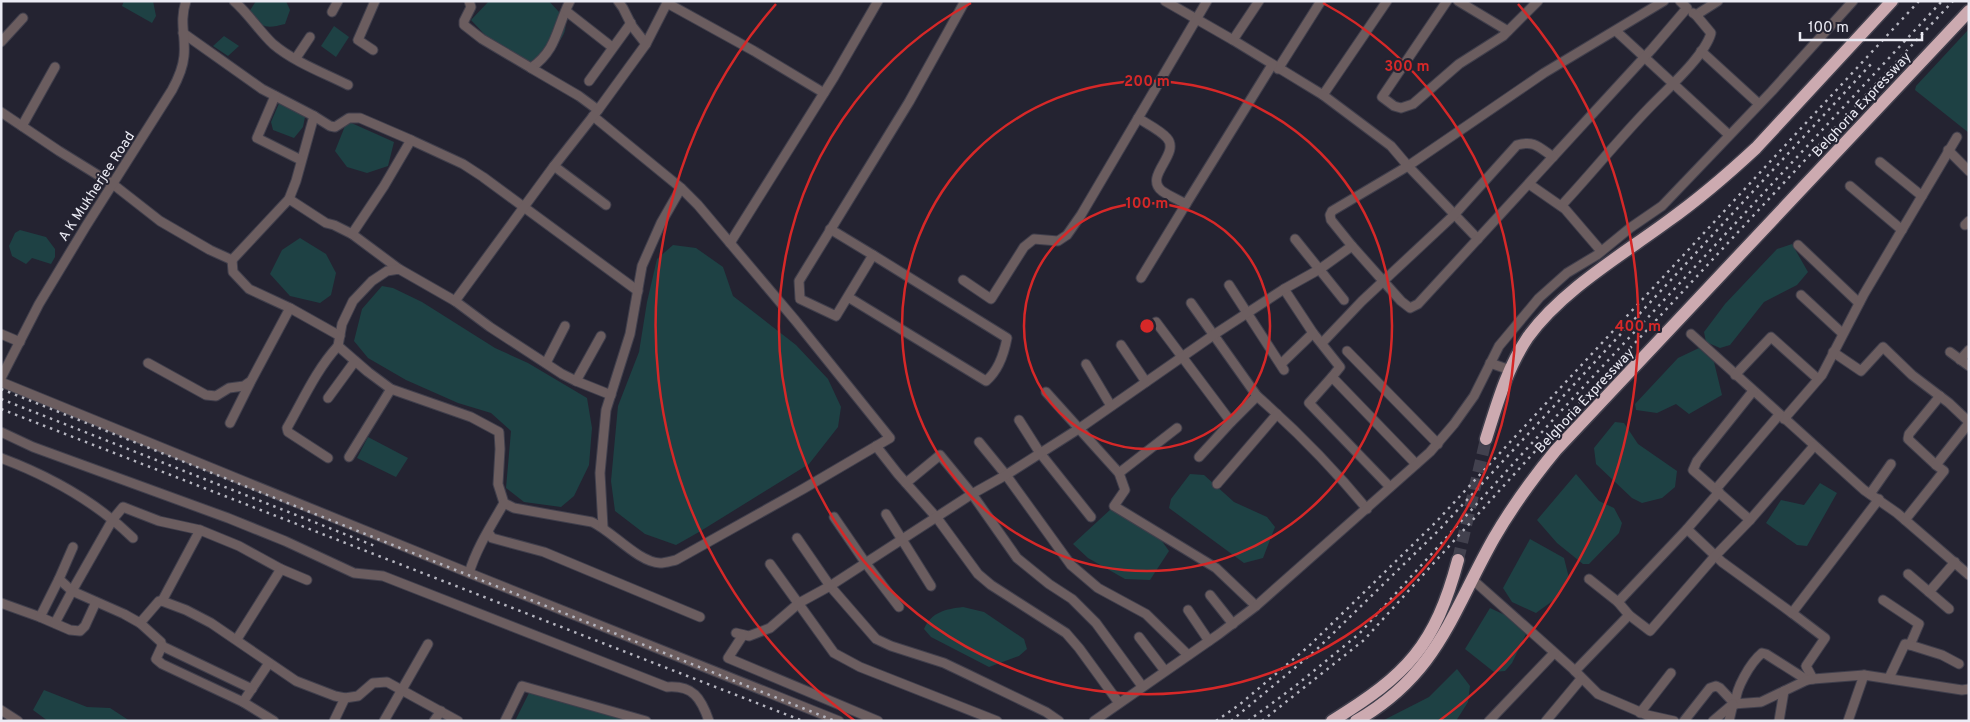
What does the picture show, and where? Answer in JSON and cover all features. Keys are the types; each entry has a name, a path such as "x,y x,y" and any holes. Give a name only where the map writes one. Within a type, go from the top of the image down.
{"highway":[{"path":"1486,439 1499,397 1510,370 1529,337 1552,310 1579,286 1677,215 1733,169 1756,148 1892,1"},
{"name":"Belghoria Expressway","path":"1356,721 1391,697 1424,665 1447,631 1494,538 1534,476 1556,450 1969,11"},
{"path":"1332,721 1360,703 1413,659 1434,628 1451,586 1458,560"}],"street":[{"name":"A K Mukherjee Road","path":"1,378 44,296 86,226 158,114 177,80 184,57 182,17 186,1"},
{"path":"234,1 275,45 348,85"},
{"path":"244,10 250,1"},
{"path":"332,12 338,1"},
{"path":"373,50 358,40 358,36 375,1"},
{"path":"338,346 391,389 471,417 498,432 500,449 498,484 504,502 514,508 592,522 603,527 642,556 659,563 676,560 878,449 890,438 698,205 579,96 482,39 464,25 471,7 469,1"},
{"path":"531,68 540,62 550,50 558,36 570,1"},
{"path":"618,1 646,44"},
{"path":"730,243 824,93 878,1"},
{"path":"872,255 836,316 800,299 798,281 909,102 965,1"},
{"path":"1165,1 1323,95 1391,146 1478,240"},
{"path":"963,280 991,299 1024,247 1034,239 1058,241 1067,235 1081,215 1207,1"},
{"path":"1233,40 1259,1"},
{"path":"1141,278 1186,204 1275,67 1321,1"},
{"path":"1323,95 1387,1"},
{"path":"1447,1 1382,97 1394,106 1401,108 1413,104 1459,64 1508,31 1538,1"},
{"path":"1458,1 1508,31"},
{"path":"1664,1 1544,72 1405,162 1332,211 1330,220 1384,282 1410,308 1418,304 1644,58 1687,8"},
{"path":"1561,206 1649,107 1673,85 1710,37 1711,32 1680,1"},
{"path":"1696,16 1718,1"},
{"path":"1094,721 1118,702 1188,656 1256,606 1438,444 1474,396 1499,346 1539,298 1567,273 1601,251 1662,206 1853,1"},
{"path":"455,301 646,44 667,2 824,93"},
{"path":"566,11 612,47"},
{"path":"1,42 23,18"},
{"path":"589,81 631,23"},
{"path":"1616,31 1729,135"},
{"path":"183,33 262,89 330,126 335,128 349,118 360,118 462,164 525,207 638,291"},
{"path":"296,58 310,37"},
{"path":"1701,51 1759,104"},
{"path":"22,126 55,68"},
{"path":"276,96 257,138 301,160"},
{"path":"1,112 59,151 114,184 160,222 232,260"},
{"path":"314,116 289,199 232,260 233,272 249,289 290,308 340,336"},
{"path":"1138,118 1167,138 1170,144 1169,151 1156,178 1161,190 1186,204"},
{"path":"1618,602 1687,528 1717,490 1781,417 1818,379 1859,303 1957,137"},
{"path":"352,234 384,186 411,140"},
{"path":"1322,343 1362,301 1454,214 1517,145 1526,142 1534,143 1553,157"},
{"path":"1948,150 1969,171"},
{"path":"1880,162 1922,196"},
{"path":"554,166 606,205"},
{"path":"1528,184 1561,206 1601,251"},
{"path":"1850,186 1902,230"},
{"path":"603,527 600,473 606,410 630,334 642,266 661,223 681,188"},
{"path":"289,199 326,223 334,224 352,234 399,269 455,301 546,363 576,381 611,395"},
{"path":"830,229 1007,338 1004,354 986,381 848,297"},
{"path":"1295,239 1344,300"},
{"path":"1798,245 1859,303"},
{"path":"878,721 728,658 740,634 756,634 770,628 799,603 830,586 972,494 1006,475 1080,428 1182,359 1215,334 1284,289 1320,270 1352,246"},
{"path":"328,458 288,432 287,428 310,386 338,346 342,324 353,300 372,281 387,271 399,269"},
{"path":"1229,285 1283,367 1313,333"},
{"path":"1284,289 1313,333 1340,367 1309,403 1390,488"},
{"path":"1801,295 1842,333"},
{"path":"1191,302 1257,396 1341,479 1367,509"},
{"path":"230,423 290,308"},
{"path":"1156,322 1230,422"},
{"path":"546,363 565,326"},
{"path":"1,334 20,342"},
{"path":"1691,334 1814,446 1969,575"},
{"path":"576,381 600,336"},
{"path":"1735,375 1771,336 1818,379"},
{"path":"1121,345 1146,382"},
{"path":"1834,352 1861,371 1883,348 1969,423 1936,465"},
{"path":"1960,360 1969,350"},
{"path":"1347,351 1438,444"},
{"path":"1950,352 1969,366"},
{"path":"328,398 355,361"},
{"path":"148,363 212,396 216,396 228,388 244,386 251,381"},
{"path":"1086,364 1111,406"},
{"path":"1490,364 1510,370"},
{"path":"1332,377 1416,464"},
{"path":"1,382 726,677 839,721"},
{"path":"349,457 391,389"},
{"path":"1750,520 1695,473 1693,466 1753,391"},
{"path":"1046,392 1119,474 1125,490 1114,506 1216,568 1256,606"},
{"path":"1199,457 1230,422 1257,396"},
{"path":"1905,520 1944,471 1908,440 1908,434 1940,396"},
{"path":"1217,484 1277,414"},
{"path":"1018,420 1040,452 1091,517"},
{"path":"1119,474 1177,428"},
{"path":"1,432 33,447 228,518 285,541 354,573 383,576 668,688 681,686 694,693 705,709 709,721"},
{"path":"979,442 1006,475 1071,565 1098,588 1146,614 1188,656"},
{"path":"1589,579 1618,602 1628,615 1650,631 1814,446"},
{"path":"878,449 937,518 978,574 991,585 1066,633 1118,702"},
{"path":"906,483 940,455 972,494 1017,558 1049,584 1072,599 1096,623 1142,686"},
{"path":"1,458 44,476 113,519 133,538"},
{"path":"1870,494 1891,464"},
{"path":"1792,613 1879,499"},
{"path":"469,573 473,557 504,502"},
{"path":"55,623 113,519 123,507 159,521 200,530 239,546 281,569 307,580"},
{"path":"886,514 931,586"},
{"path":"834,517 900,607"},
{"path":"1687,528 1715,556 1825,638 1806,666 1810,680"},
{"path":"140,623 159,601 162,601 200,530"},
{"path":"488,532 492,538 544,552 700,617"},
{"path":"797,538 830,586 876,638 891,646 944,663 965,672 1046,712 1060,721"},
{"path":"40,617 74,547"},
{"path":"1930,592 1955,562"},
{"path":"770,564 829,648 848,662 997,721"},
{"path":"237,640 281,569"},
{"path":"1908,574 1949,609"},
{"path":"59,579 72,591 140,623 162,646 252,689"},
{"path":"1473,580 1598,694 1640,713 1674,721"},
{"path":"1210,595 1233,624"},
{"path":"1883,600 1919,624 1910,645"},
{"path":"162,601 186,610 237,640 296,681 345,698 358,696 374,683 387,682 403,689 458,721"},
{"path":"1,603 70,630 80,631 85,626 96,602"},
{"path":"1188,610 1209,641"},
{"path":"1546,721 1578,675 1628,615"},
{"path":"1139,637 1165,671"},
{"path":"384,721 428,644"},
{"path":"1889,678 1905,644 1942,655 1959,664"},
{"path":"162,646 156,659 162,664 243,702 274,721"},
{"path":"1489,721 1554,653"},
{"path":"1729,721 1739,688 1757,657 1762,653 1810,680"},
{"path":"726,677 734,661"},
{"path":"243,702 269,663"},
{"path":"1640,713 1671,673"},
{"path":"1848,721 1864,675"},
{"path":"1712,721 1735,704 1761,702 1810,680 1864,675 1962,690 1969,689"},
{"path":"505,721 522,686 646,721"},
{"path":"1684,721 1710,688 1716,686 1735,704"},
{"path":"1779,721 1784,691"},
{"path":"334,721 345,698"},
{"path":"1,710 18,721"},
{"path":"434,721 440,711"}],"shaded area":[{"path":"124,1 153,1 156,16 152,23 122,6"},
{"path":"256,1 286,1 290,10 285,24 268,27 257,21 249,12"},
{"path":"489,1 549,1 564,19 566,26 564,34 547,54 527,69 500,51 471,20"},
{"path":"334,26 349,37 336,57 321,46"},
{"path":"1969,29 1969,133 1915,90 1916,86"},
{"path":"224,36 239,46 228,56 213,46"},
{"path":"280,101 306,112 303,127 294,138 273,130 271,122"},
{"path":"347,121 394,142 388,166 367,173 347,167 335,151"},
{"path":"20,230 46,237 55,249 55,257 51,264 32,258 26,264 12,256 9,246 15,233"},
{"path":"300,238 326,254 336,273 331,295 320,303 290,296 270,274 282,250"},
{"path":"1792,244 1808,272 1797,285 1764,302 1730,345 1720,348 1706,342 1704,332 1725,304 1777,249"},
{"path":"673,245 696,248 723,267 733,296 796,345 828,379 841,407 838,427 809,464 676,545 645,534 615,511 611,481 618,406 639,352 647,302 657,259"},
{"path":"382,286 393,288 422,302 495,348 528,363 587,398 592,428 589,465 574,496 561,507 524,502 506,488 511,431 491,413 458,403 406,380 368,358 354,341 362,309"},
{"path":"1699,348 1714,362 1722,395 1689,414 1676,404 1657,413 1636,410 1635,404 1678,358"},
{"path":"1615,422 1624,423 1638,444 1677,471 1675,487 1662,498 1642,503 1632,498 1596,464 1594,448"},
{"path":"368,437 408,458 396,477 357,458"},
{"path":"1190,474 1204,475 1234,502 1267,517 1275,527 1263,558 1244,563 1169,508 1171,499"},
{"path":"1576,474 1599,501 1614,508 1622,523 1619,533 1589,564 1583,564 1557,543 1537,520"},
{"path":"1820,483 1837,493 1807,546 1797,545 1766,523 1781,500 1804,505"},
{"path":"1111,509 1159,537 1169,551 1150,580 1125,579 1088,558 1073,544"},
{"path":"1530,539 1564,558 1569,578 1558,597 1536,613 1512,602 1503,588"},
{"path":"963,607 984,612 1024,639 1027,649 1019,656 989,667 931,637 924,629 927,623 940,612"},
{"path":"1490,608 1522,623 1526,634 1512,663 1505,671 1494,672 1465,649"},
{"path":"1457,669 1470,686 1468,702 1456,721 1382,721 1429,697"},
{"path":"44,690 87,707 110,708 130,721 48,721 33,710"},
{"path":"530,691 629,721 515,721"}],"tunnel":[{"path":"1458,560 1486,439"}],"railway":[{"path":"1216,721 1239,705 1309,646 1435,523 1919,1"},
{"path":"1248,721 1294,687 1359,634 1561,411 1942,1"},
{"path":"1262,721 1364,640 1567,416 1953,1"},
{"path":"1231,721 1315,651 1440,529 1873,62"},
{"path":"1,389 835,721"},
{"path":"1,399 375,546"},
{"path":"1,409 803,721"}]}
